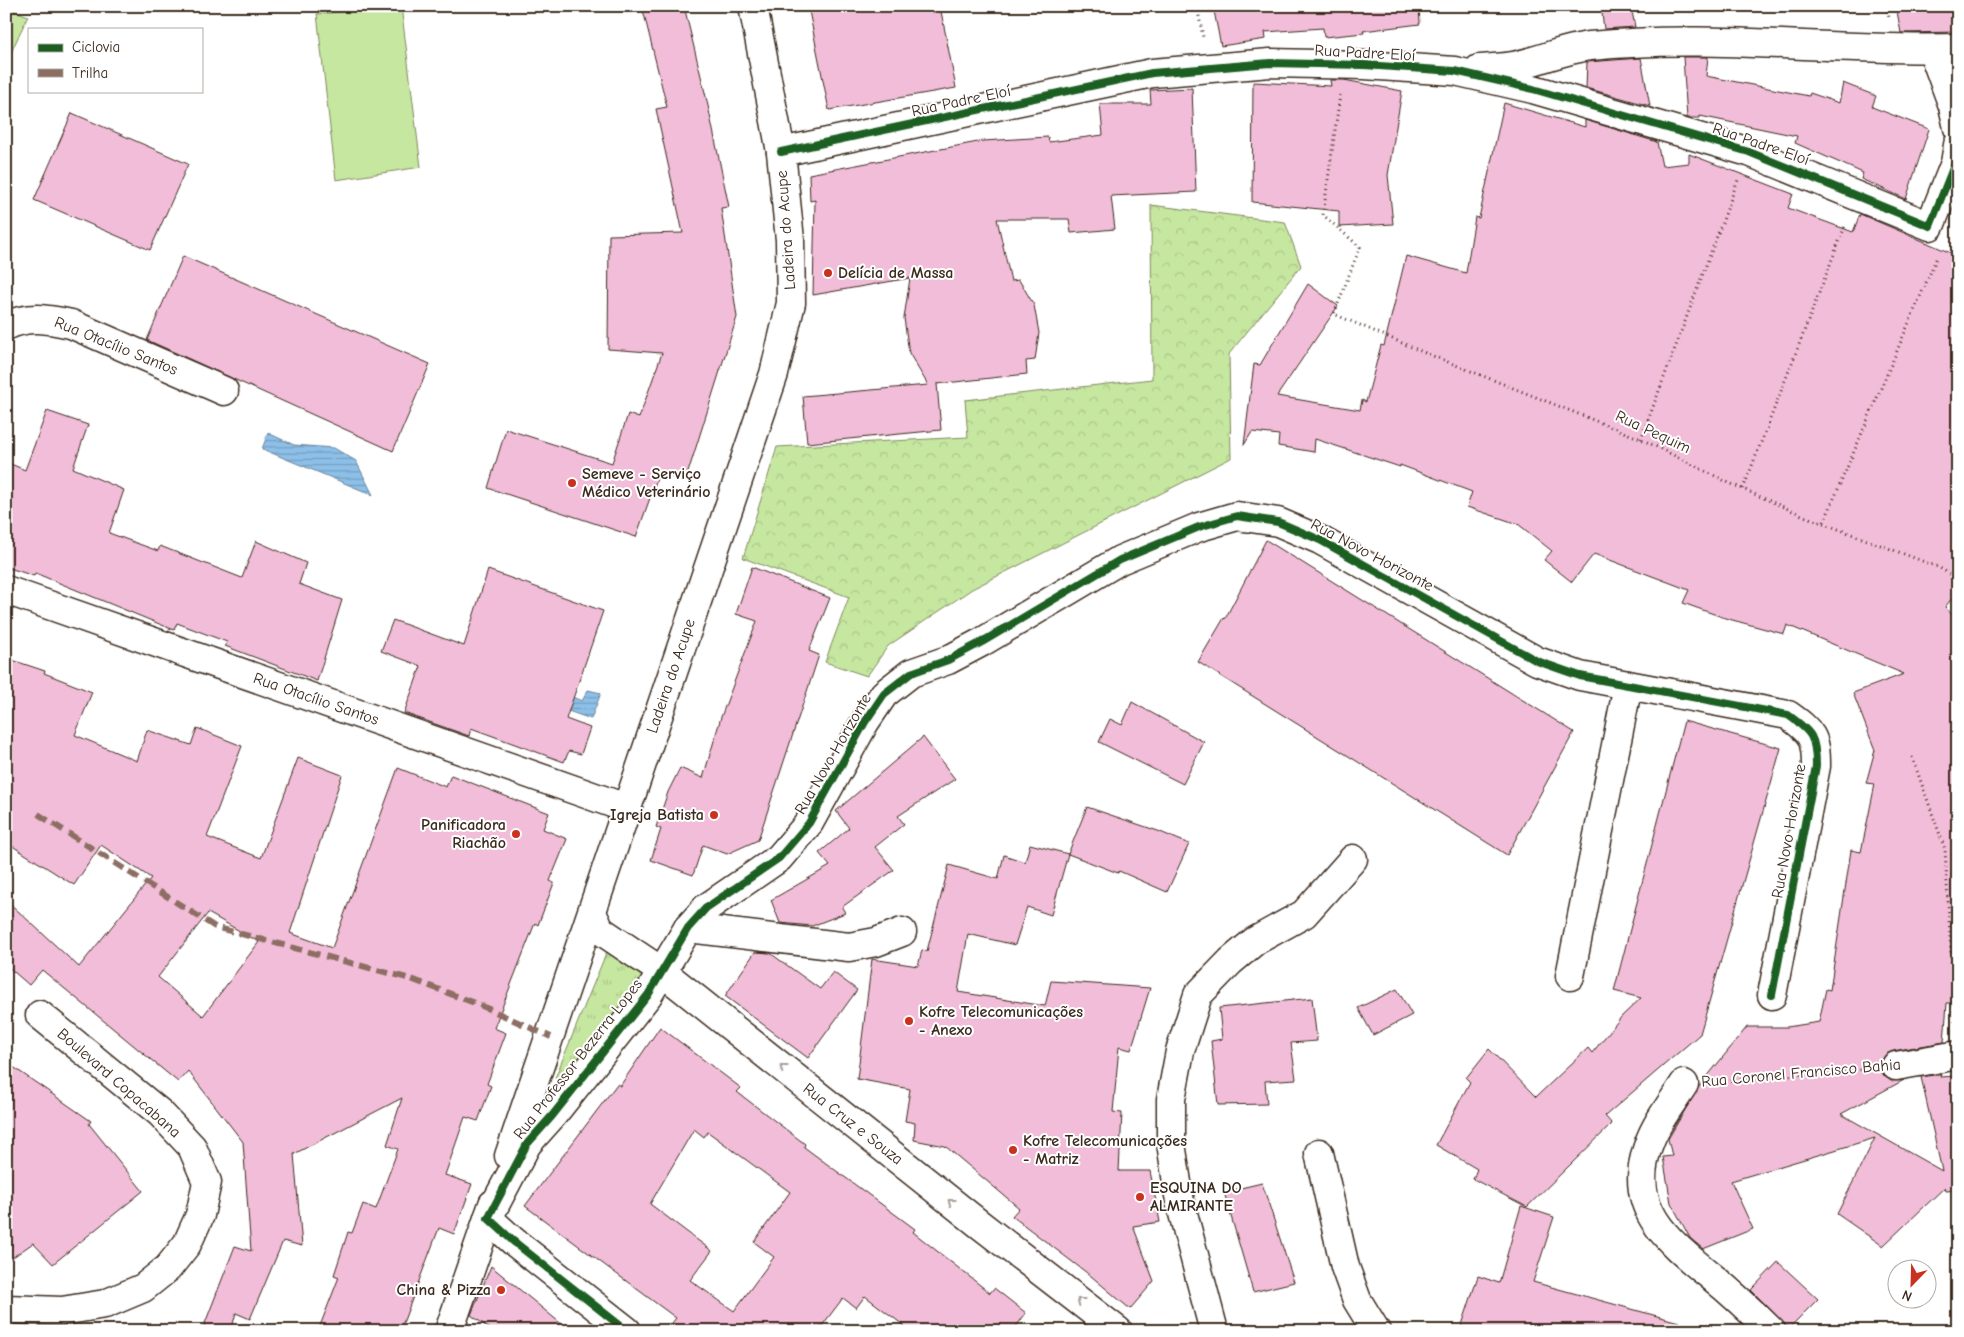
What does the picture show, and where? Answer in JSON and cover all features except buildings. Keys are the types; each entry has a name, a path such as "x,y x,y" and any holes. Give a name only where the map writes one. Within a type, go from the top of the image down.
{"street":[{"name":"Ladeira do Acupe","path":"449,1331 592,915 626,808 774,374 791,303 790,240 781,152 753,6"},
{"name":"Rua Padre Eloí","path":"781,152 1152,73 1270,63 1455,71 1512,66 1598,46 1744,41 1945,49"},
{"path":"1945,49 1958,128"},
{"name":"Rua Padre Eloí","path":"1455,71 1533,89 1749,152 1930,226 1955,162 1958,145"},
{"name":"Rua Otacílio Santos","path":"6,326 20,319 46,318 71,324 224,391"},
{"name":"Rua Novo Horizonte","path":"661,971 688,928 706,908 779,858 809,824 865,722 884,694 911,673 948,660 982,642 1120,560 1199,528 1237,516 1278,522 1320,540 1537,660 1580,676 1788,715 1806,728 1816,745 1816,766 1772,995"},
{"name":"Rua Otacílio Santos","path":"6,590 626,808"},
{"path":"1570,976 1628,684"},
{"path":"1214,1331 1180,1202 1171,1143 1173,1089 1180,1051 1198,996 1231,961 1254,941 1304,914 1353,859"},
{"name":"Rua Cruz e Souza","path":"592,915 600,930 661,971 978,1223 1118,1331"},
{"path":"688,928 848,947 876,942 902,932"},
{"name":"Rua Professor Bezerra Lopes","path":"488,1218 527,1144 552,1116 648,995 661,971"},
{"name":"Boulevard Copacabana","path":"6,1309 62,1311 104,1304 143,1288 168,1268 187,1244 200,1216 207,1182 192,1147 160,1113 40,1015"},
{"name":"Rua Coronel Francisco Bahia","path":"1896,1066 1952,1055"},
{"name":"Rua Coronel Francisco Bahia","path":"1684,1084 1660,1122 1646,1152 1642,1167 1641,1188 1650,1214 1670,1243 1748,1307 1771,1331"},
{"path":"1319,1153 1345,1267 1357,1300 1376,1331"},
{"path":"488,1218 513,1241 627,1331"}],"path":[{"path":"1641,439 1749,152"},
{"path":"1743,489 1857,195"},
{"path":"1824,522 1937,256"},
{"path":"1912,757 1944,849 1956,1019 1952,1055"}],"green space":[{"path":"401,6 421,167 336,180 317,14"},
{"path":"6,7 28,16 6,63"},
{"path":"1151,205 1285,222 1301,266 1229,354 1231,458 972,589 888,646 867,676 825,662 849,597 743,558 777,447 968,437 965,400 1152,379"},
{"path":"607,951 644,978 564,1084 555,1078"}],"water":[{"path":"268,433 294,445 334,448 356,461 373,495 262,449"},
{"path":"531,680 582,701 588,690 601,693 591,719 525,696"}],"marked path":[{"path":"38,814 215,927 411,979 480,1005 551,1037"}],"cycle path":[{"path":"781,152 1152,73 1270,63 1364,65 1455,71 1533,89 1749,152 1930,226 1955,163 1958,145"},
{"path":"627,1331 513,1241 488,1218 527,1144 552,1116 648,995 688,928 706,908 779,858 809,823 865,722 884,694 911,673 948,660 982,642 1120,560 1199,527 1237,516 1278,522 1320,540 1537,661 1580,676 1788,715 1802,726 1811,736 1815,748 1816,766 1772,995"}],"place":[{"name":"Delícia de Massa","path":"828,273"},
{"name":"Semeve - Serviço Médico Veterinário","path":"572,483"},
{"name":"Igreja Batista","path":"714,815"},
{"name":"Panificadora Riachão","path":"516,834"},
{"name":"Kofre Telecomunicações - Anexo","path":"909,1021"},
{"name":"Kofre Telecomunicações - Matriz","path":"1013,1150"},
{"name":"ESQUINA DO ALMIRANTE","path":"1140,1197"},
{"name":"China & Pizza","path":"501,1290"}]}
